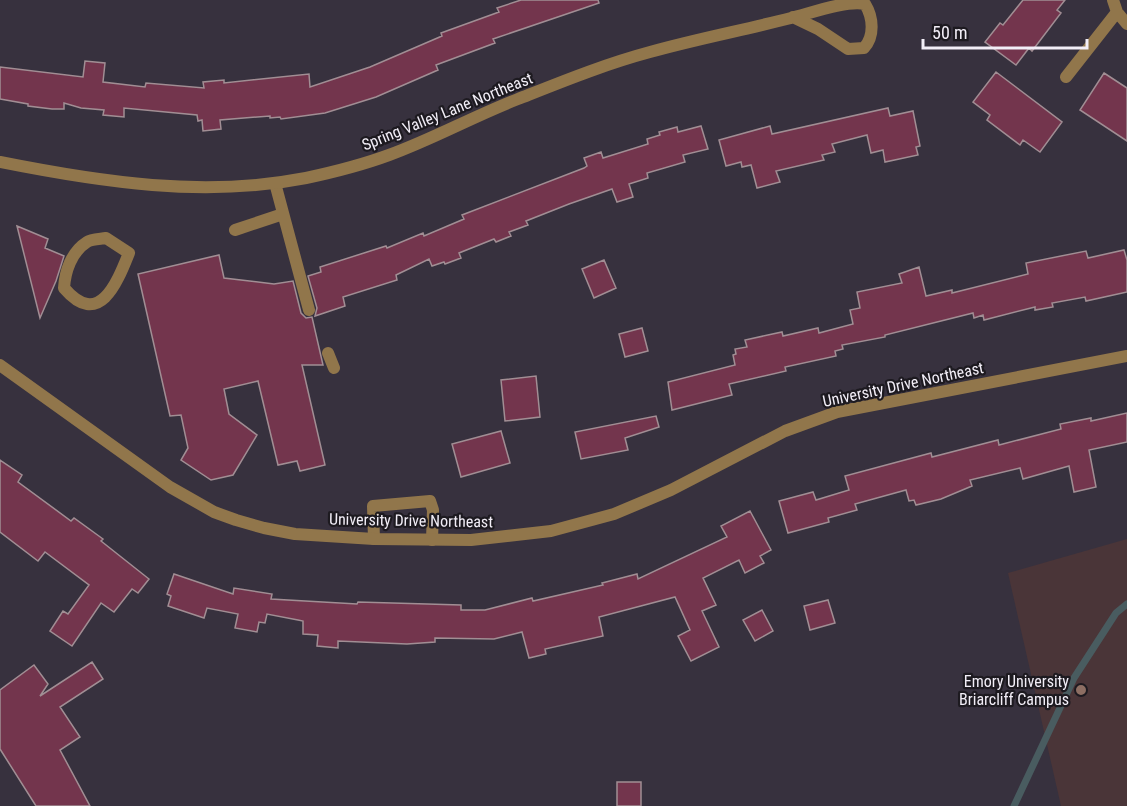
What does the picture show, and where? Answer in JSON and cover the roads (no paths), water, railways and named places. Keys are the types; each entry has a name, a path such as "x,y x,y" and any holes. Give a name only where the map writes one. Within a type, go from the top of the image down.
{"street":[{"name":"Spring Valley Lane Northeast","path":"0,162 93,179 149,185 205,186 275,183 333,172 389,155 515,100 647,52 839,4 859,2 865,4 870,11 871,36 864,48 848,49 818,29 793,17"},
{"path":"1066,77 1115,6 1127,24"},
{"path":"275,183 309,310"},
{"path":"235,230 283,214"},
{"path":"106,238 129,253 118,282 107,298 90,304 75,302 64,288 65,271 76,253 88,241 106,238"},
{"path":"328,353 334,368"},
{"name":"University Drive Northeast","path":"0,365 170,487 214,512 264,528 295,534 374,539 471,540 530,534 584,523 614,514 652,498 785,431 837,412 1127,356"},
{"path":"374,539 373,507 430,501 433,510 432,540"}],"waterway":[{"path":"1014,806 1074,678 1116,613 1127,604"}],"place":[{"name":"Emory University Briarcliff Campus","path":"1081,690"}]}
